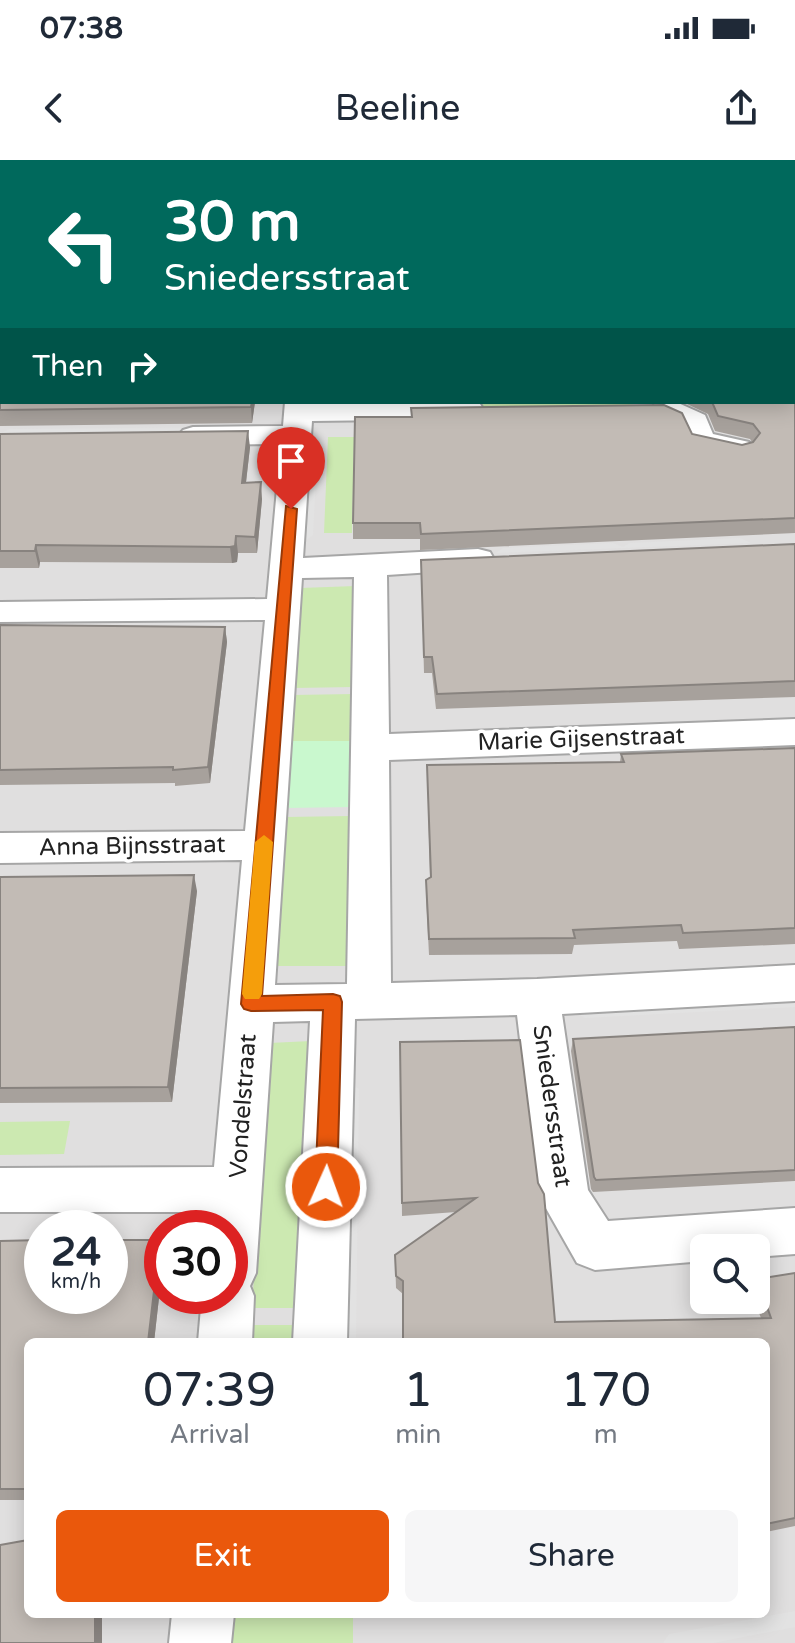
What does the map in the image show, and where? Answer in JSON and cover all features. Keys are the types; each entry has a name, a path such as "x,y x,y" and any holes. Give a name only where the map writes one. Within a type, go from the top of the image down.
{"street":[{"path":"166,436 376,406 496,410"},
{"path":"659,407 695,421 700,440 739,448"},
{"name":"Vondelstraat","path":"235,1210 298,417"},
{"path":"286,568 364,567 399,562 514,557"},
{"path":"320,1338 351,1001 368,748 371,576 364,567"},
{"path":"0,612 283,609"},
{"name":"Marie Gijsenstraat","path":"368,748 795,732"},
{"name":"Anna Bijnsstraat","path":"0,848 264,845"},
{"name":"Sniedersstraat","path":"251,1004 537,997 795,983"},
{"name":"Sniedersstraat","path":"537,997 564,1196 595,1246 795,1231"},
{"path":"0,1190 237,1189"},
{"path":"225,1338 227,1314"},
{"path":"200,1643 203,1618"}],"shaded area":[{"path":"0,404 795,404 795,1643 0,1643"},
{"path":"242,427 249,431 2,433 9,429"},
{"path":"310,435 318,441 313,535 303,543"},
{"path":"740,538 751,543 496,553 503,548 613,543 623,547 630,543"},
{"path":"784,740 777,747 446,760 436,754"},
{"path":"795,997 795,1007 585,1018 571,1009"},
{"path":"347,1081 359,1089 356,1338 341,1338"},
{"path":"795,1611 795,1627 714,1643 663,1643 669,1634"}],"green space":[{"path":"392,404 634,404 624,406 402,408"},
{"path":"328,437 354,437 352,533 324,533"},
{"path":"356,586 354,687 293,688 300,588"},
{"path":"354,694 353,741 290,741 292,695"},
{"path":"290,741 353,741 352,807 285,808"},
{"path":"351,816 346,966 277,966 275,955 284,817"},
{"path":"311,1041 300,1308 252,1308 269,1043"},
{"path":"70,1121 64,1154 0,1155 0,1122"},
{"path":"250,1325 300,1325 299,1338 249,1338"},
{"path":"231,1618 353,1618 353,1643 229,1643"}],"building":[{"path":"0,404 252,404 251,407 0,410"},
{"path":"713,404 795,404 795,518 421,534 420,523 353,523 355,417 412,417 411,408 664,405 682,413 692,434 742,445 753,442 760,433 753,424 718,416"},
{"path":"248,431 242,483 261,482 255,537 236,536 235,546 230,547 36,545 35,551 0,551 0,434"},
{"path":"795,544 795,681 437,694 432,657 424,657 421,560"},
{"path":"0,625 225,627 208,767 173,770 173,767 0,770"},
{"path":"795,748 795,928 683,933 681,925 573,930 575,938 429,939 426,880 431,877 427,765 624,762 621,754"},
{"path":"194,875 168,1087 0,1088 0,877"},
{"path":"795,1027 795,1170 596,1180 573,1039"},
{"path":"520,1040 538,1183 544,1194 555,1322 771,1318 770,1277 795,1273 795,1518 770,1523 770,1338 403,1338 403,1281 396,1276 395,1255 476,1198 402,1203 400,1042"},
{"path":"24,1240 24,1314 128,1314 128,1240 144,1240 144,1314 151,1314 148,1338 24,1338 24,1489 0,1489 0,1241"},
{"path":"24,1541 24,1618 95,1618 95,1643 0,1643 0,1545"}],"slow traffic":[{"path":"252,994 264,842"}],"route":[{"path":"291,509 251,1004 333,1002 326,1187"}]}
